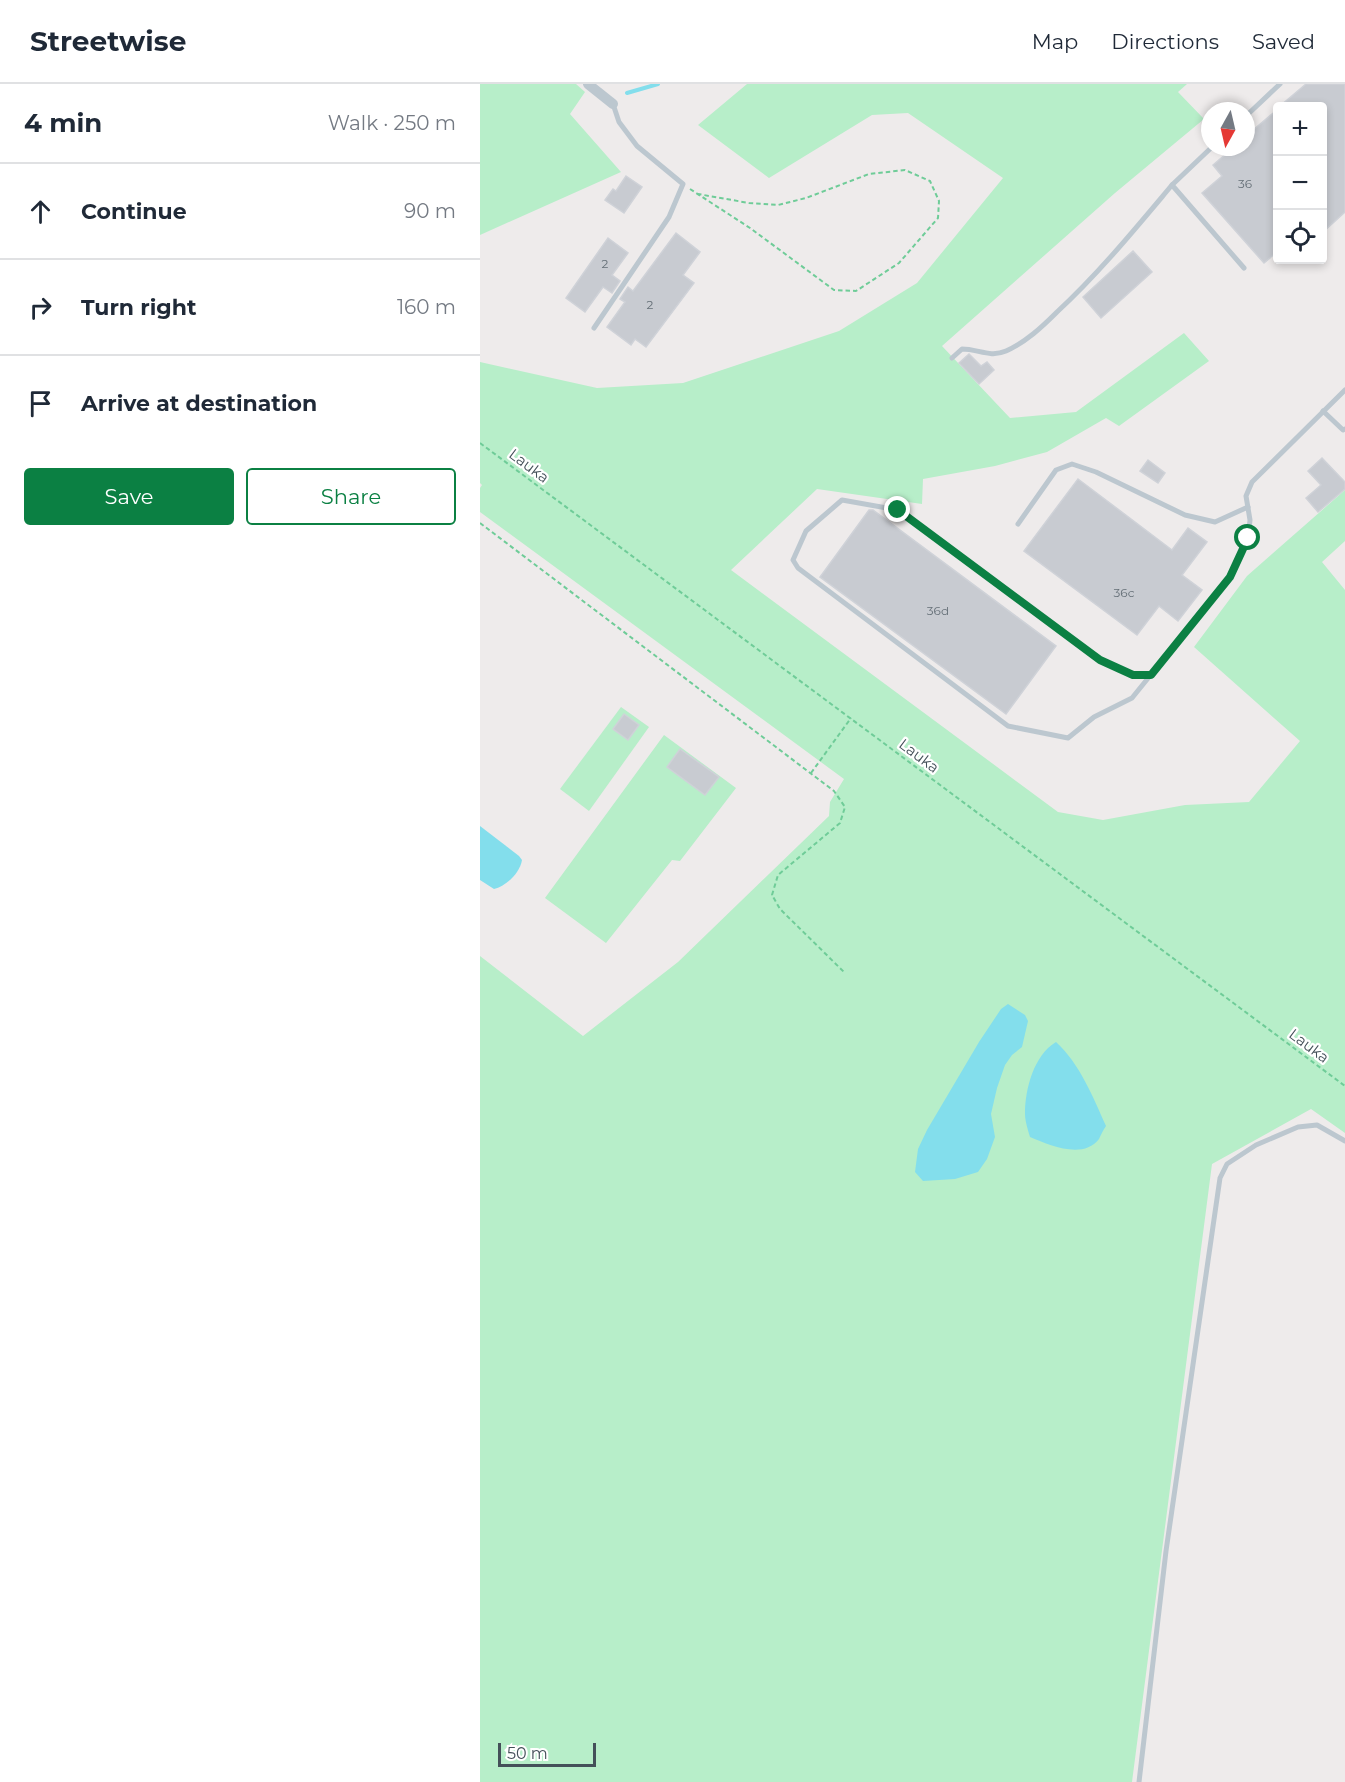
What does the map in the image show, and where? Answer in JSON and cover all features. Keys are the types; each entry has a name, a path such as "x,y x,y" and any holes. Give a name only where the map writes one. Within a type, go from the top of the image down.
{"street":[{"path":"588,84 613,104"}],"lane":[{"path":"1255,108 1280,84"},
{"path":"594,328 669,216 683,184 637,146 619,122 613,104"},
{"path":"952,358 962,349 975,349 990,355 1006,351 1032,336 1090,281 1172,185 1203,156"},
{"path":"1172,185 1244,268"},
{"path":"1151,675 1133,675 1100,660 898,510 842,500 806,531 792,560 798,568 1008,726 1068,738 1094,717 1132,698 1151,675 1230,577 1248,538 1250,520 1246,496 1252,482 1345,390"},
{"path":"1323,411 1343,430 1345,429"},
{"path":"1018,524 1056,470 1072,464 1096,472 1185,515 1215,522 1248,507"},
{"path":"1138,1782 1166,1551 1220,1178 1227,1164 1256,1145 1298,1127 1317,1125 1345,1141"}],"path":[{"path":"683,184 698,194 750,228 834,290 856,291 899,262 938,218 939,201 930,181 904,170 869,174 806,198 778,205 749,203 698,194"},
{"name":"Lauka","path":"480,443 1345,1086"},
{"path":"480,523 834,791 845,807 840,823 778,875 772,895 780,909 845,973"},
{"path":"811,773 850,718"}],"green space":[{"path":"480,84 576,84 585,92 570,114 621,172 480,235"},
{"path":"747,84 1187,84 1178,92 1201,116 1201,121 1115,193 942,346 1010,418 1076,412 1184,333 1209,361 1119,426 1106,418 1047,452 995,466 923,479 922,504 817,489 731,570 1058,812 1103,820 1185,805 1249,802 1300,741 1194,647 1247,576 1345,490 1345,541 1322,562 1345,590 1345,1133 1311,1109 1212,1164 1132,1782 480,1782 480,956 583,1036 678,962 829,816 830,802 844,779 480,512 482,485 480,483 480,362 597,388 683,383 839,331 917,283 1003,178 908,113 872,115 769,178 698,125"},
{"path":"621,707 649,727 589,811 560,789"},
{"path":"664,735 736,788 680,861 672,860 606,943 545,898"}],"water":[{"path":"480,826 522,860 512,878 494,889 480,880"},
{"path":"1008,1004 1025,1015 1028,1021 1022,1047 1005,1065 997,1088 991,1114 995,1137 987,1159 978,1172 955,1179 923,1181 915,1172 918,1149 927,1130 979,1042 1001,1009"},
{"path":"1056,1042 1079,1071 1106,1126 1099,1139 1084,1149 1066,1149 1030,1137 1025,1117 1029,1084 1042,1055"}],"building":[{"path":"1306,84 1345,84 1345,212 1327,228 1327,102 1285,102"},
{"path":"1273,113 1273,255 1264,263 1202,193 1222,176 1213,165 1224,156 1255,156 1255,128"},
{"path":"626,176 642,187 624,213 605,200 613,189 616,191"},
{"path":"676,233 700,252 683,275 694,283 646,347 635,339 631,345 607,327 625,302 620,299 628,287 633,291"},
{"path":"608,238 628,253 612,275 620,281 612,293 603,287 585,312 566,298"},
{"path":"1133,251 1152,272 1101,318 1083,297"},
{"path":"969,354 981,366 987,362 994,370 979,384 959,363"},
{"path":"1322,458 1345,482 1345,489 1318,512 1306,498 1321,485 1308,471"},
{"path":"1148,460 1165,473 1158,483 1140,471"},
{"path":"1078,479 1172,550 1188,528 1207,542 1182,575 1202,590 1178,621 1159,606 1137,635 1024,551"},
{"path":"869,510 873,510 1056,646 1006,714 820,577"},
{"path":"624,714 639,725 628,740 613,729"},
{"path":"680,749 719,777 705,795 667,767"}],"waterway":[{"path":"627,93 658,84"}],"route":[{"path":"898,510 1100,660 1133,675 1151,675 1230,577 1248,538"}]}
